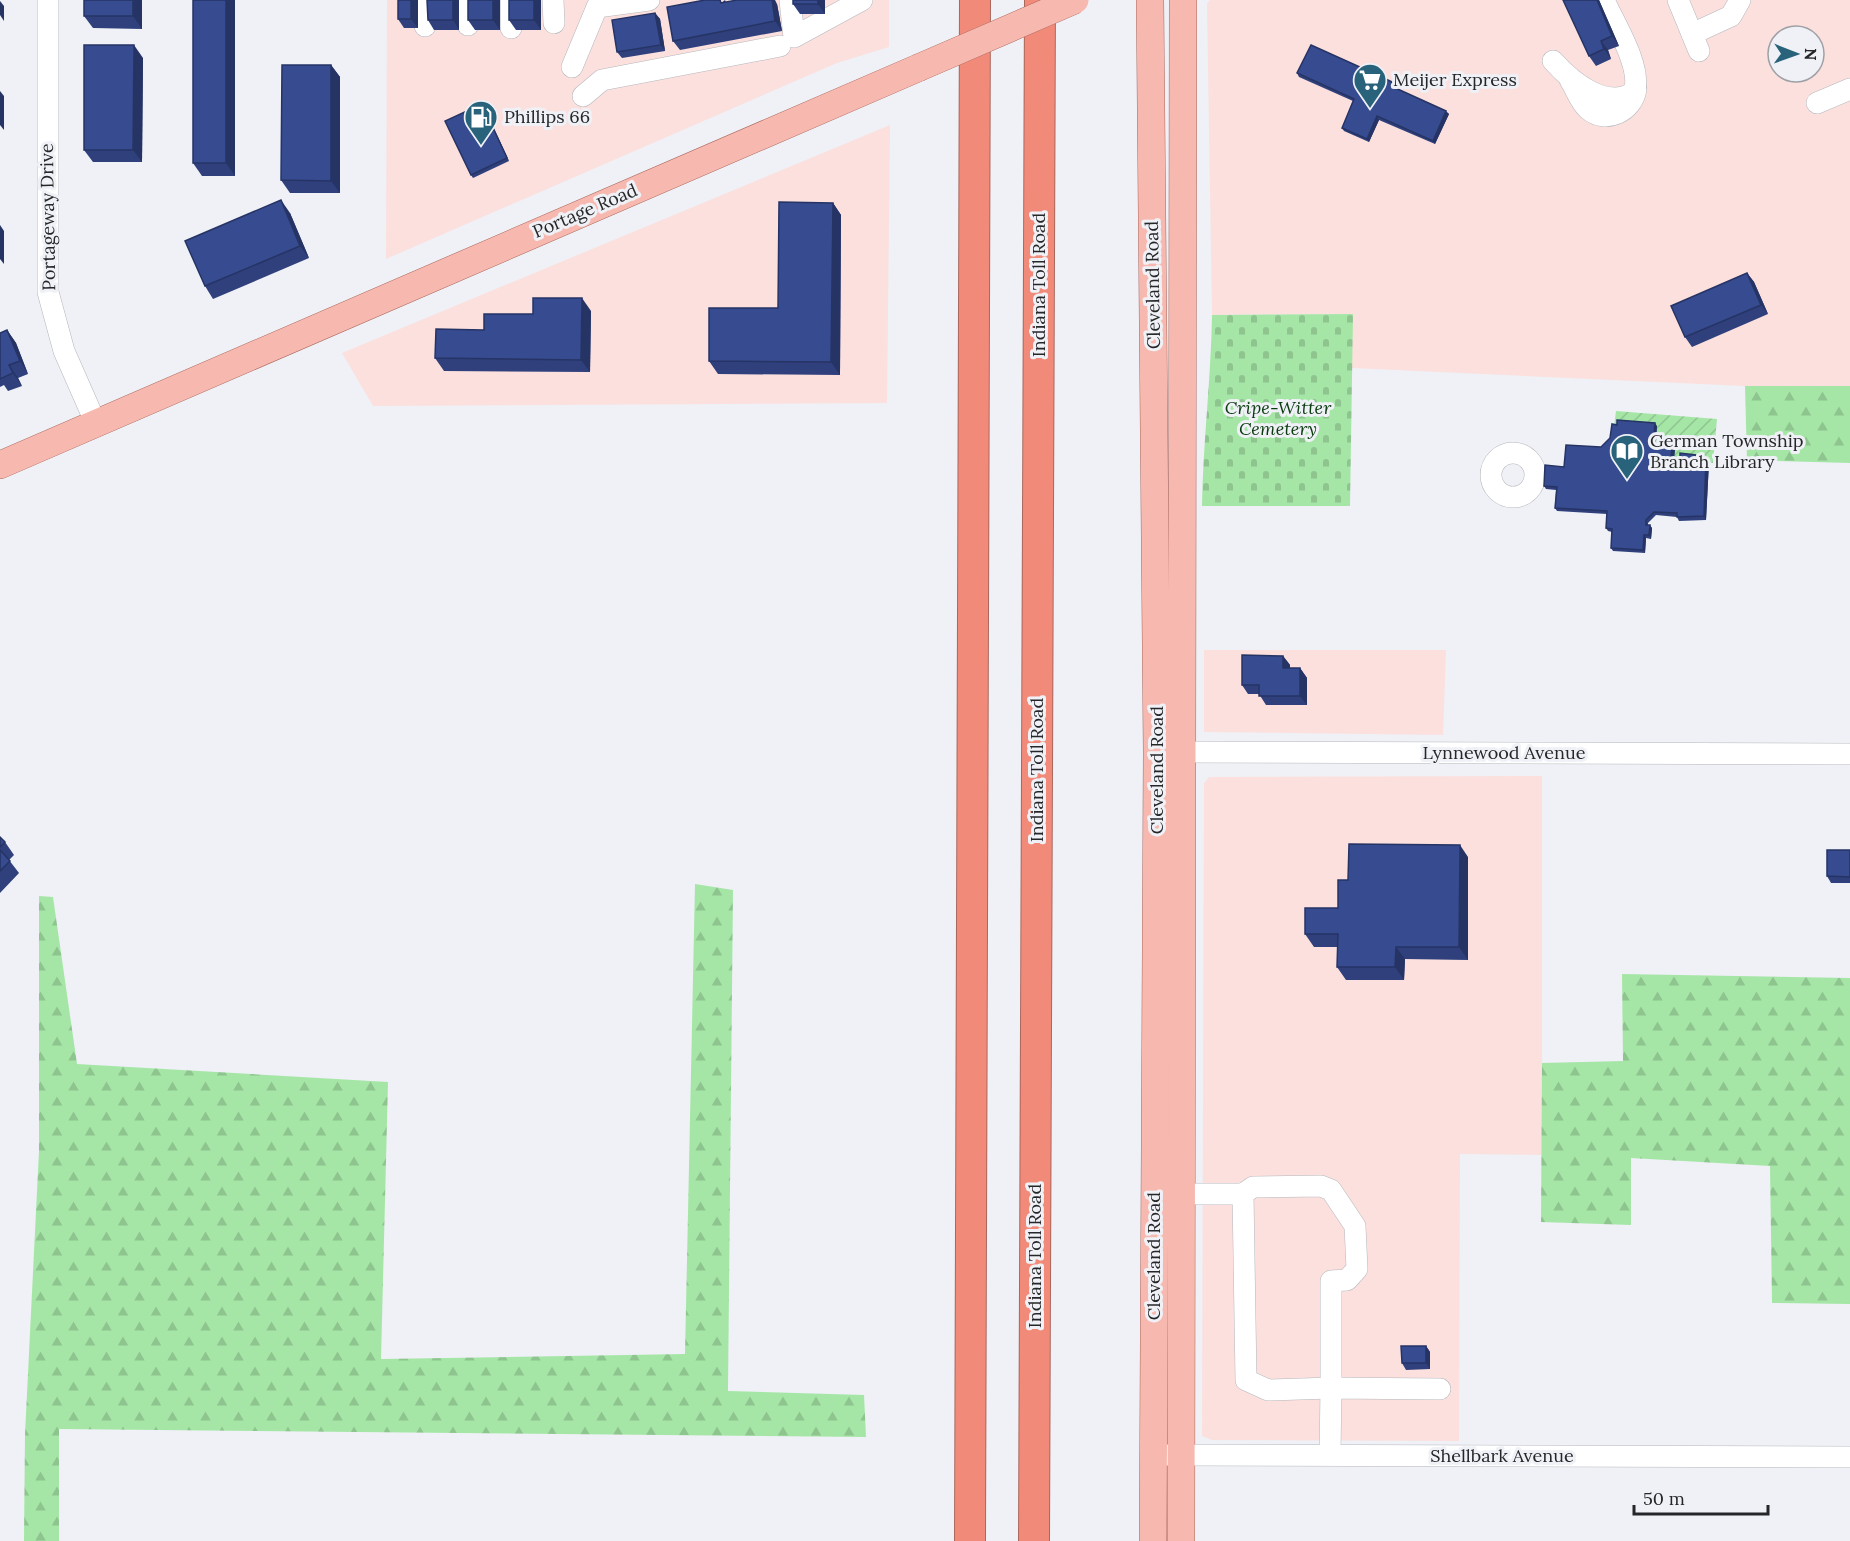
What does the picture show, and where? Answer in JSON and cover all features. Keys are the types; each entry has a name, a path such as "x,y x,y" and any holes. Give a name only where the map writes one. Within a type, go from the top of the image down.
{"highway":[{"path":"970,1541 975,0"},
{"name":"Indiana Toll Road","path":"1034,1541 1040,0"}],"main road":[{"name":"Portage Road","path":"0,465 97,426 366,305 1075,0"},
{"name":"Cleveland Road","path":"1150,0 1157,753 1153,1541"},
{"name":"Cleveland Road","path":"1181,1541 1184,752 1183,0"}],"street":[{"name":"Portageway Drive","path":"48,0 48,292 64,351 97,426"},
{"path":"425,0 425,26"},
{"path":"468,0 468,25"},
{"path":"511,0 511,27"},
{"path":"554,0 554,23"},
{"path":"572,68 597,7 649,0"},
{"path":"790,0 794,37 839,6 862,0"},
{"path":"1553,62 1582,88 1612,98 1627,97 1634,92 1636,85 1629,55 1604,0"},
{"path":"1678,0 1696,42 1731,16 1740,0"},
{"path":"583,96 602,80 780,46"},
{"path":"1817,103 1850,89"},
{"name":"Lynnewood Avenue","path":"1157,753 1850,754"},
{"path":"1182,1194 1243,1194 1253,1187 1321,1186 1331,1190 1355,1226 1357,1269 1347,1280 1331,1281 1330,1455"},
{"path":"1243,1194 1246,1380 1269,1390 1440,1389"},
{"name":"Shellbark Avenue","path":"1153,1455 1850,1457"}],"shaded area":[{"path":"387,0 889,0 889,47 837,63 386,259"},
{"path":"1210,0 1850,0 1850,386 1745,386 1352,368 1352,314 1212,315 1207,4"},
{"path":"890,125 887,403 373,406 342,353"},
{"path":"1204,650 1446,650 1443,735 1204,732"},
{"path":"1542,776 1542,1155 1460,1154 1459,1441 1212,1440 1202,1436 1204,783 1209,777"}],"green space":[{"name":"Cripe-Witter Cemetery","path":"1353,314 1350,506 1202,506 1212,315"},
{"path":"1745,386 1850,386 1850,463 1747,460"},
{"path":"1616,411 1717,419 1713,463 1698,461 1698,458 1674,460 1655,447 1657,426 1614,427"},
{"path":"695,884 733,890 728,1391 864,1395 866,1437 59,1429 59,1541 24,1541 25,1434 39,1151 39,896 53,897 77,1064 388,1082 381,1359 685,1354"},
{"path":"1622,974 1850,978 1850,1304 1772,1303 1770,1166 1631,1158 1631,1225 1541,1222 1542,1063 1623,1061"}],"building":[{"path":"84,0 133,0 133,16 84,16"},
{"path":"193,0 226,0 226,163 193,163"},
{"path":"398,0 411,0 411,19 398,19"},
{"path":"427,0 453,0 453,20 428,20"},
{"path":"468,0 493,0 493,20 468,20"},
{"path":"509,0 534,0 534,20 509,20"},
{"path":"705,0 720,0 721,3 737,0 772,0 775,21 673,41 667,7"},
{"path":"793,0 818,0 818,4 793,4"},
{"path":"1563,0 1597,0 1612,36 1601,41 1604,49 1589,56"},
{"path":"655,13 661,45 617,52 612,20"},
{"path":"84,45 134,45 133,150 84,150"},
{"path":"1311,45 1392,82 1391,86 1446,111 1433,141 1377,116 1367,139 1342,128 1354,99 1297,73"},
{"path":"282,65 331,65 331,181 281,180"},
{"path":"482,104 507,158 471,175 445,121"},
{"path":"281,200 300,246 205,286 185,241"},
{"path":"779,202 833,203 831,362 709,361 709,308 778,308"},
{"path":"1747,273 1761,305 1685,337 1671,306"},
{"path":"533,298 582,298 581,360 435,358 436,329 484,330 484,314 533,314"},
{"path":"7,330 20,361 9,365 13,373 0,379 0,333"},
{"name":"German Township Branch Library","path":"1617,420 1655,423 1653,444 1672,446 1671,457 1680,458 1680,453 1706,459 1704,516 1677,517 1677,513 1654,512 1646,520 1646,525 1650,525 1649,535 1644,535 1643,550 1611,548 1612,529 1606,528 1607,511 1555,508 1557,487 1544,486 1545,465 1564,467 1566,445 1601,447 1610,438 1612,424 1617,425"},
{"path":"1242,655 1283,656 1283,668 1300,668 1300,696 1259,696 1259,685 1242,685"},
{"path":"0,837 5,842 0,847"},
{"path":"1349,844 1460,845 1459,947 1396,947 1395,967 1337,967 1338,934 1305,934 1305,908 1338,908 1338,880 1348,880"},
{"path":"0,850 10,861 0,871"},
{"path":"1827,850 1850,850 1850,877 1827,876"},
{"path":"1401,1346 1426,1346 1426,1363 1402,1363"}],"place":[{"name":"Meijer Express","path":"1370,109"},
{"name":"Phillips 66","path":"481,146"},
{"name":"German Township Branch Library","path":"1627,480"}]}
